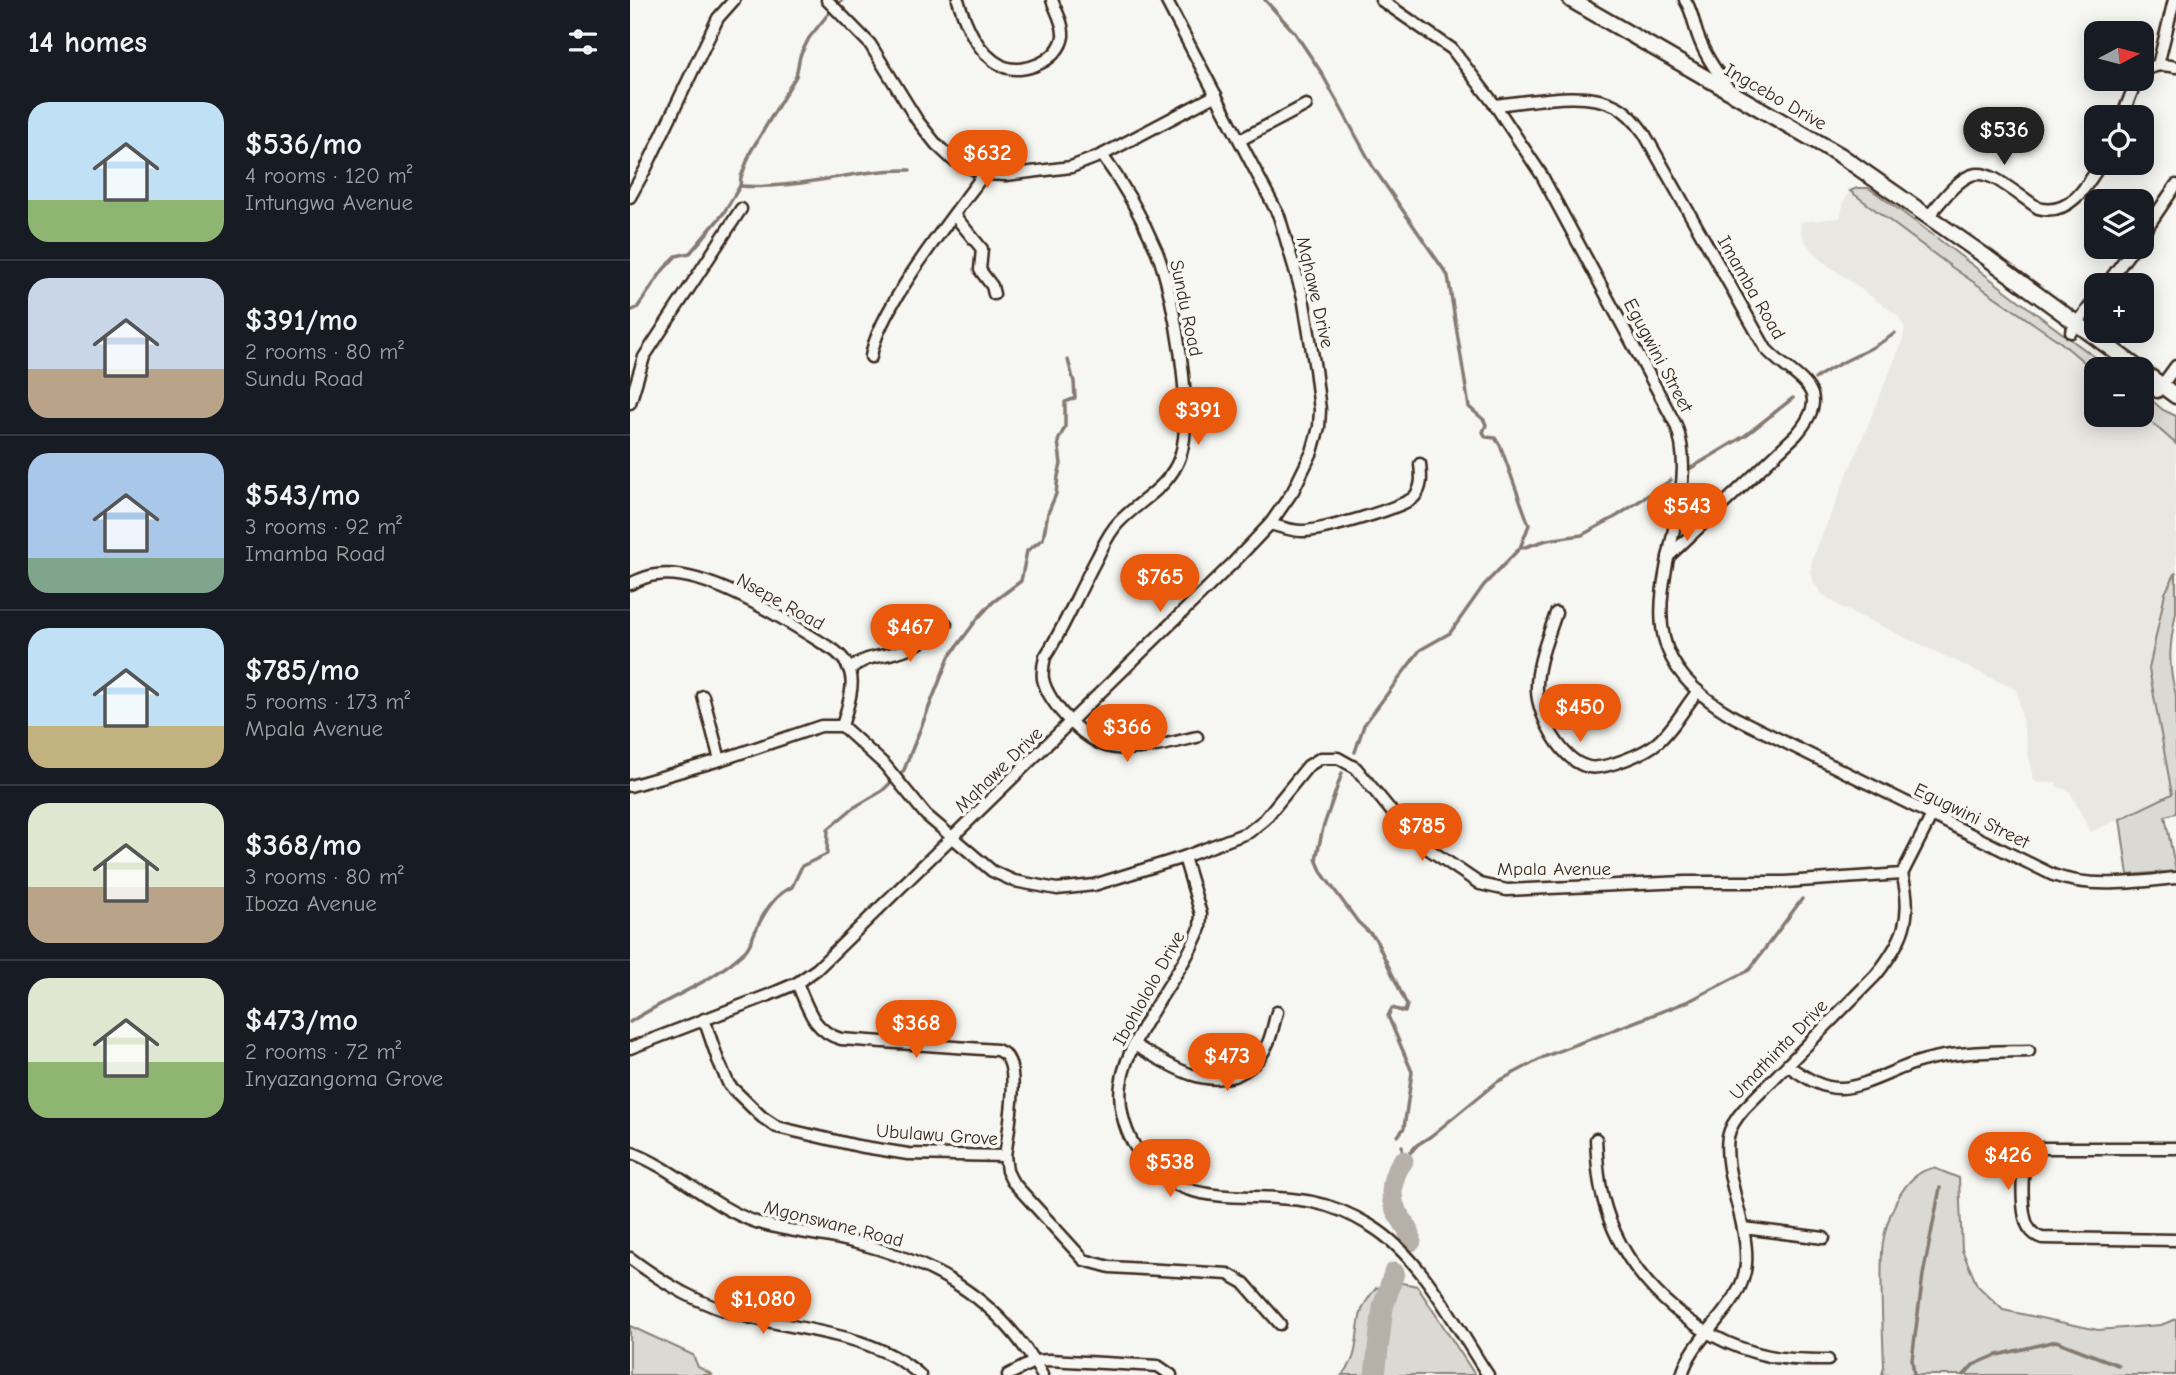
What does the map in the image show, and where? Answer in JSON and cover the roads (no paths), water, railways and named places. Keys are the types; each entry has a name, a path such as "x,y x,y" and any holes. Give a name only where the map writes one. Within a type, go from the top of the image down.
{"main road":[{"name":"Ingcebo Drive","path":"1570,0 1840,155 1982,254 2110,357"},
{"name":"Ingcebo Drive","path":"2075,328 2121,357"},
{"name":"Ingcebo Drive","path":"2154,384 2176,405"},
{"name":"Ingcebo Drive","path":"2154,387 2176,396"}],"street":[{"path":"630,197 718,18 734,0"},
{"path":"827,0 870,44 917,120 936,144 953,160 984,174 1019,174 1071,167 1102,155 1216,95"},
{"path":"958,0 969,31 977,43 1002,66 1015,69 1037,65 1058,48 1062,38 1062,26 1052,0"},
{"name":"Mqhawe Drive","path":"630,1048 797,983 817,969 1072,722 1270,524 1293,491 1312,452 1319,427 1320,410 1306,309 1279,216 1166,0"},
{"name":"Egugwini Street","path":"1381,0 1452,49 1495,105 1541,174 1676,425 1681,444 1683,483 1660,608 1662,628 1678,670 1698,691 1734,716 2053,874 2094,884 2176,878"},
{"path":"1685,0 1711,64 1733,93"},
{"path":"2158,65 2174,0"},
{"path":"2154,67 2158,65 2176,67"},
{"name":"Imamba Road","path":"1495,105 1587,98 1606,101 1627,113 1644,133 1766,349 1801,377 1812,395 1814,405 1804,426 1668,557"},
{"path":"1240,141 1306,105"},
{"name":"Sundu Road","path":"1102,155 1128,192 1161,264 1182,371 1184,438 1180,457 1168,479 1113,528 1045,657 1042,668 1046,688 1054,702 1096,742 1114,748 1167,744 1197,737"},
{"path":"1928,217 1957,182 1974,173 1986,174 2045,210 2060,209 2075,198 2092,175"},
{"path":"871,358 877,334 913,274 984,174"},
{"path":"2154,217 2176,185"},
{"path":"630,403 639,371 649,349 741,209"},
{"path":"954,215 980,245 983,253 980,270 992,286 994,294"},
{"path":"2075,328 2084,315"},
{"path":"2159,389 2176,366"},
{"path":"1270,524 1286,529 1312,531 1394,507 1413,499 1421,480 1420,464"},
{"name":"Nsepe Road","path":"630,584 657,574 706,582 744,597 789,623 835,651 844,658 850,669"},
{"path":"1556,613 1542,654 1538,704 1547,726 1579,763 1592,768 1605,767 1654,745 1669,730 1698,691"},
{"path":"842,726 852,683 850,669 868,657 913,647 946,624"},
{"path":"703,696 720,760"},
{"path":"630,786 720,760 821,726 842,726 885,765 926,816 953,838"},
{"name":"Mpala Avenue","path":"953,838 992,871 1014,881 1057,889 1094,885 1238,838 1258,827 1308,766 1321,758 1331,757 1348,762 1356,768 1401,823 1427,848 1480,884 1507,890 1784,882 1902,874"},
{"path":"1902,874 1932,815"},
{"name":"Ibohlololo Drive","path":"1184,857 1201,914 1200,928 1124,1070 1121,1086 1123,1118 1129,1136 1141,1156 1155,1171 1180,1187 1205,1195 1311,1202 1344,1212 1371,1226 1388,1238 1417,1268 1488,1375"},
{"name":"Umathinta Drive","path":"1682,1375 1689,1358 1733,1298 1744,1276 1746,1261 1743,1228 1728,1155 1730,1130 1744,1109 1876,975 1893,953 1903,933 1907,916 1902,874"},
{"path":"797,983 821,1030 841,1040 997,1050 1004,1053 1009,1058 1012,1077 1005,1156"},
{"path":"1135,1045 1195,1077 1214,1080 1227,1078 1253,1066 1261,1056 1268,1043 1277,1012"},
{"name":"Ubulawu Grove","path":"704,1019 729,1085 751,1108 777,1127 858,1146 908,1154 1005,1156 1007,1171 1012,1181 1084,1260 1111,1267 1228,1274 1244,1283 1280,1324"},
{"path":"1788,1066 1821,1085 1846,1088 1903,1066 1943,1056 2029,1051"},
{"path":"1596,1139 1603,1198 1619,1241 1644,1278 1675,1308 1707,1333 1768,1356 1828,1360"},
{"path":"2176,1148 2042,1148 2030,1153 2023,1182 2026,1221 2031,1231 2042,1238 2176,1240"},
{"name":"Mgonswane Road","path":"630,1152 671,1172 735,1213 758,1222 870,1247 942,1273 985,1304 1012,1331 1035,1361 1042,1375"},
{"path":"1743,1228 1825,1238"},
{"path":"630,1258 680,1292 707,1304 742,1316 864,1343 891,1355 920,1375"},
{"path":"1008,1375 1035,1361 1158,1366 1171,1375"}],"waterway":[{"path":"1265,0 1295,33 1321,72 1373,167 1448,276 1469,407 1484,420 1486,425 1483,432 1486,437 1495,438 1500,445 1529,525 1520,548 1484,585 1450,633 1420,650 1364,725 1355,752"},
{"path":"630,311 637,308 676,256 690,253 723,214 740,186 751,151 796,76 800,56 809,38 829,13"},
{"path":"740,186 783,185 910,170"},
{"path":"1815,379 1895,333"},
{"path":"630,1022 704,981 745,951 765,912 780,894 792,887 802,866 827,854 828,829 853,808 882,791 904,770 949,657 993,602 1021,581 1027,551 1043,539 1048,513 1056,494 1061,464 1058,441 1065,427 1065,402 1075,398 1068,360"},
{"path":"1691,468 1746,435 1793,398"},
{"path":"1522,548 1547,540 1582,535 1617,516 1671,480"},
{"path":"1342,773 1323,828 1316,859 1322,873 1358,922 1375,938 1407,1005 1405,1012 1392,1008 1388,1016 1412,1072 1404,1128 1398,1136"},
{"path":"1403,1161 1417,1145 1497,1082 1546,1056 1689,1001 1749,970 1802,899"},
{"path":"1402,1146 1403,1161"},
{"path":"1403,1161 1394,1178 1392,1198 1411,1241"},
{"path":"1914,1375 1912,1359 1923,1275 1940,1188"},
{"path":"1375,1375 1383,1307 1394,1273"},
{"path":"1964,1375 1973,1365 1994,1356 2056,1341 2118,1365"}]}
